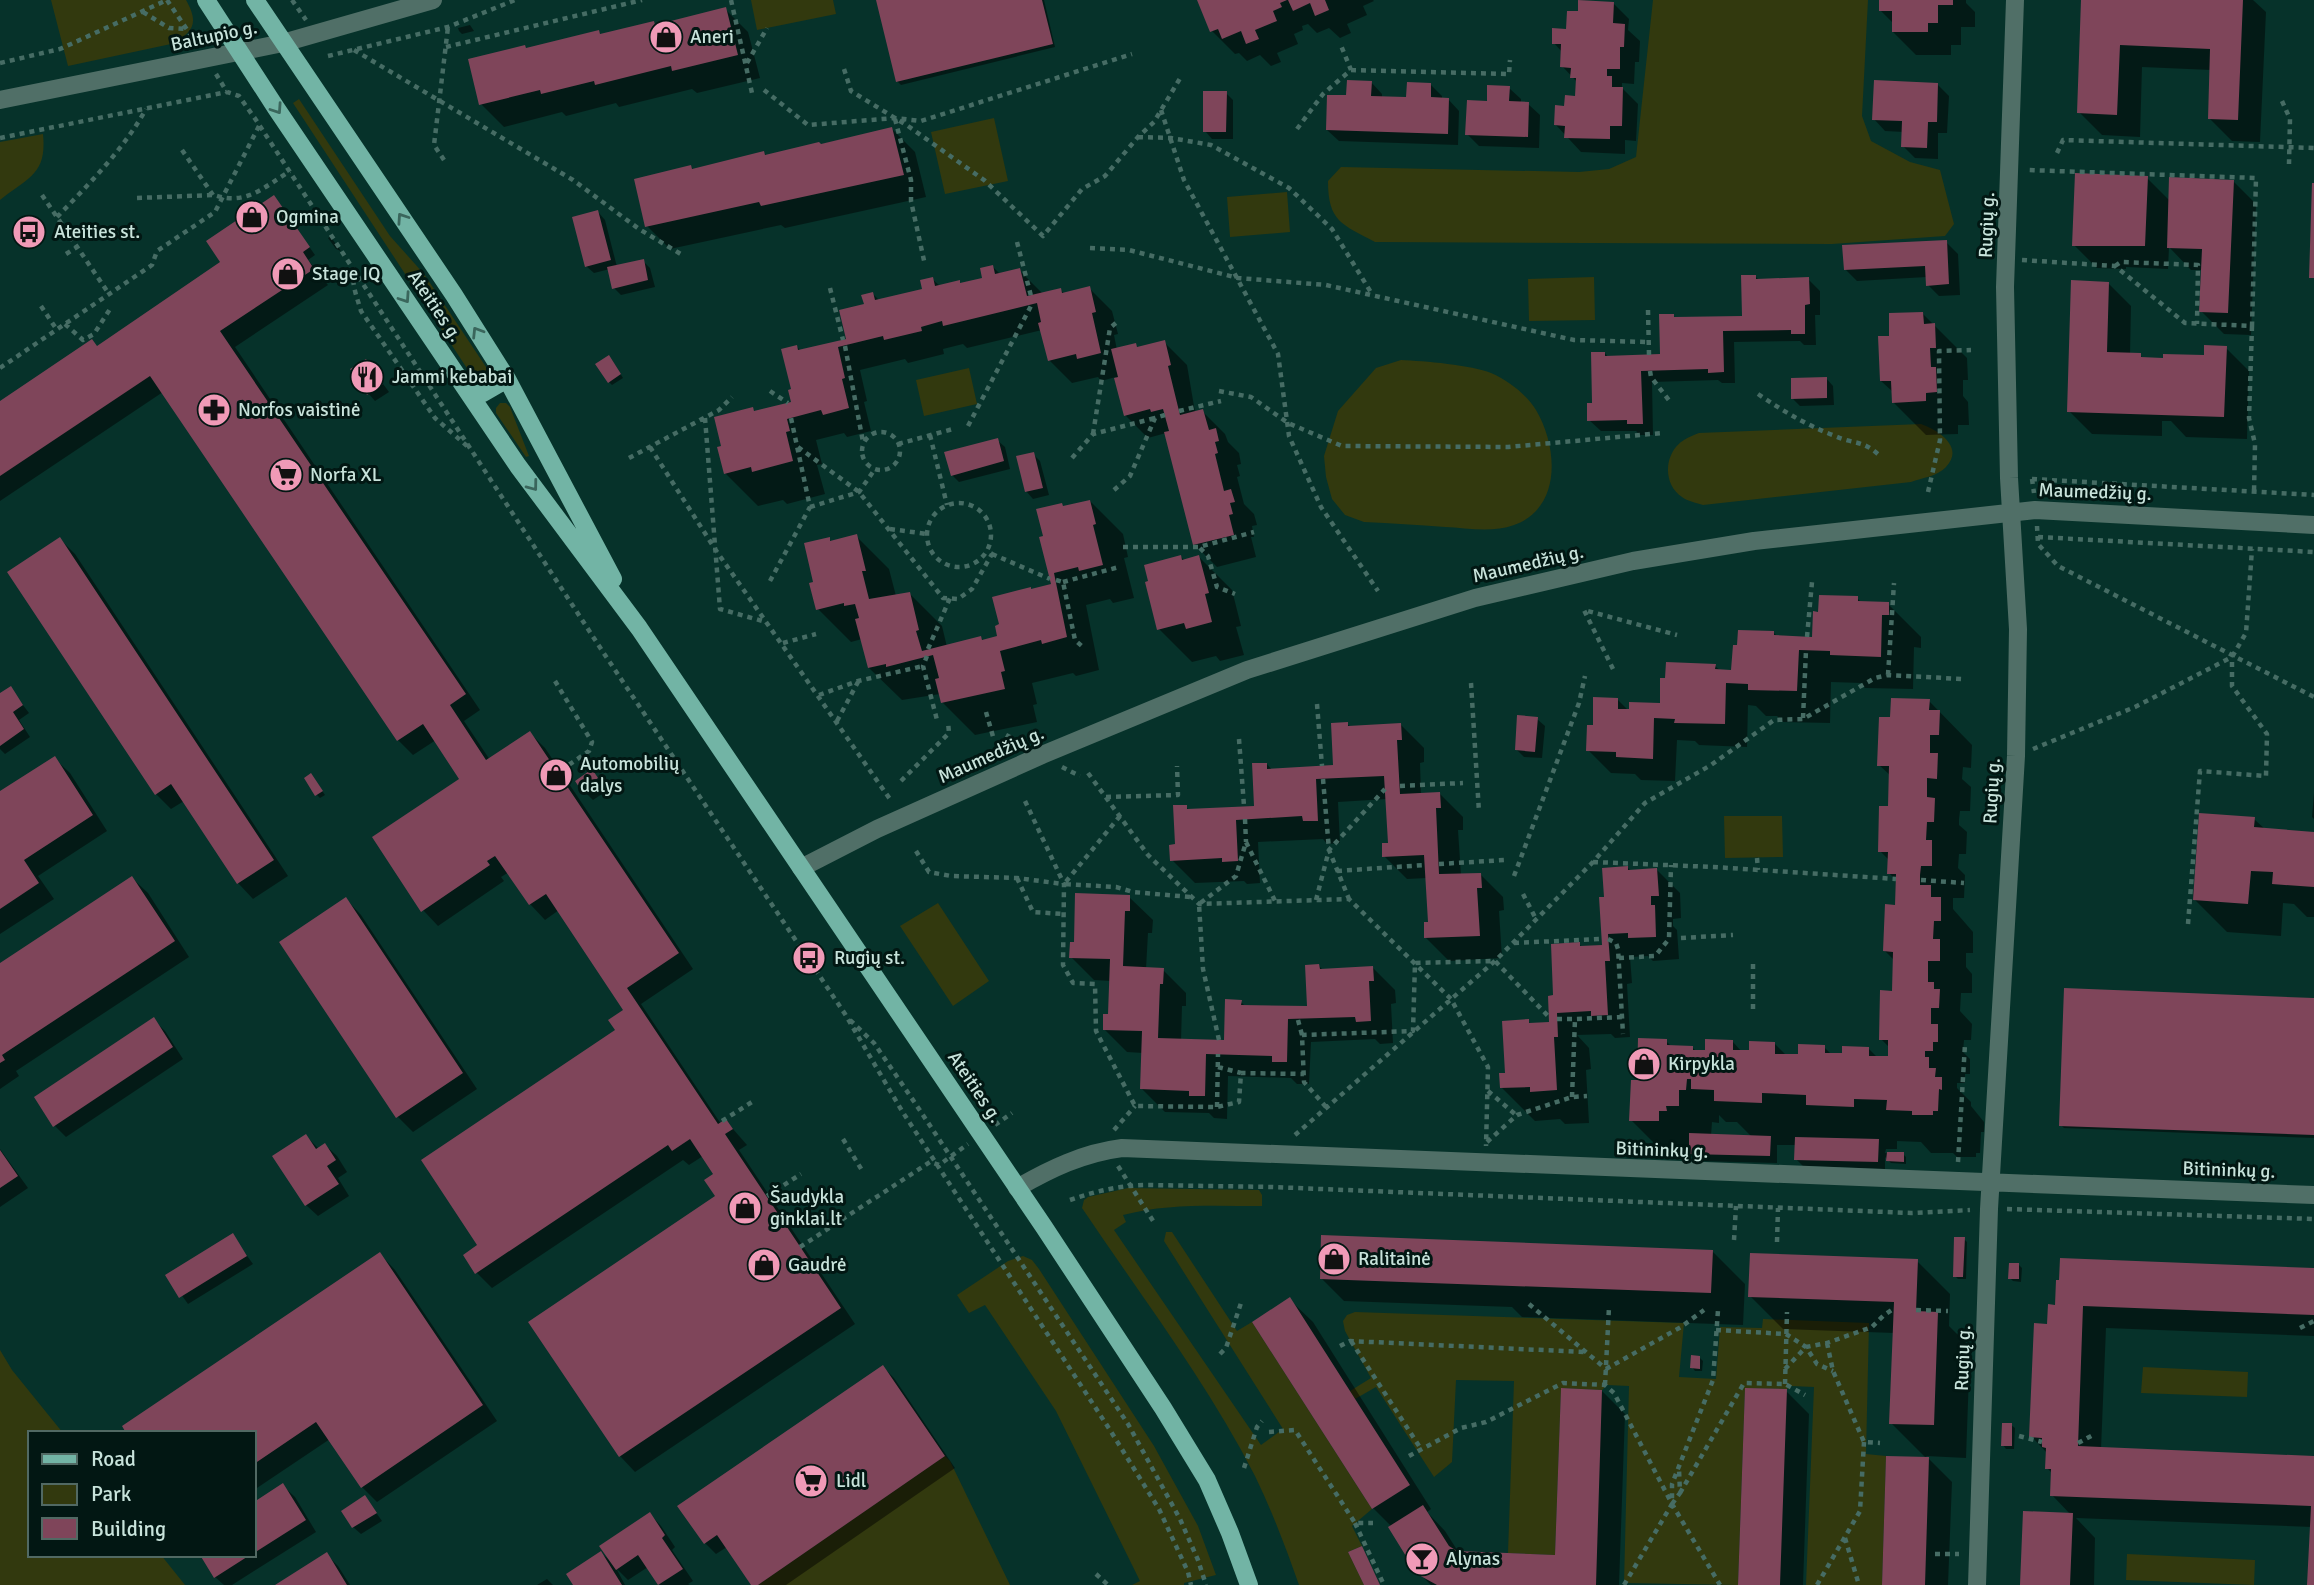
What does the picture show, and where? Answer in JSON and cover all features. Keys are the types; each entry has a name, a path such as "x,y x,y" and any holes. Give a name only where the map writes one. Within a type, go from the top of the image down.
{"main road":[{"name":"Ateities g.","path":"206,0 518,466 639,628 1163,1408 1207,1480 1249,1585"},
{"name":"Ateities g.","path":"255,0 454,295 507,379 639,628"},
{"path":"470,395 483,393 507,379"}],"street":[{"name":"Baltupio g.","path":"0,100 283,43 433,0"},
{"name":"Rugių g.","path":"1977,1585 1989,1209 2016,756 2018,629 2011,511 2005,287 2015,0"},
{"name":"Maumedžių g.","path":"801,868 901,818 1109,726 1247,670 1475,598 1633,561 1754,541 2011,511 2057,509 2314,525"},
{"name":"Bitininkų g.","path":"1017,1188 1050,1169 1122,1148 2314,1195"}],"path":[{"path":"0,63 60,49 167,0 227,92"},
{"path":"328,56 448,27 515,0"},
{"path":"446,47 642,0"},
{"path":"732,0 752,93"},
{"path":"142,12 169,28 187,29"},
{"path":"444,160 434,145 448,27"},
{"path":"746,64 767,28"},
{"path":"1340,43 1351,70"},
{"path":"354,50 573,180 639,229 684,256"},
{"path":"764,90 808,125 895,118 921,121 1132,54"},
{"path":"1297,129 1322,94 1351,70 1509,74 1510,60"},
{"path":"844,69 851,91 984,180 1043,236 1082,189 1105,176 1154,122 1182,75"},
{"path":"0,138 227,92 240,96 603,652 845,1014 902,1111 1111,1430 1159,1509 1188,1572 1191,1585"},
{"path":"2282,101 2290,119 2289,164"},
{"path":"57,217 89,185 138,124 146,109"},
{"path":"1161,110 1184,180 1278,354 1289,436 1321,507 1378,591"},
{"path":"895,118 911,180 911,201 925,265"},
{"path":"0,368 152,265 157,251 215,212 259,125"},
{"path":"1138,138 1171,138 1211,145 1289,188 1332,229 1373,295"},
{"path":"2057,153 2063,139 2314,148"},
{"path":"182,150 214,195"},
{"path":"2027,170 2256,178 2249,418 2255,444 2254,492"},
{"path":"137,198 214,195 222,198 247,198 290,171"},
{"path":"42,195 109,294"},
{"path":"1017,242 1031,296"},
{"path":"66,254 77,247"},
{"path":"1090,248 1129,250 1238,278 1326,285 1574,340 1647,342"},
{"path":"2022,260 2115,266 2185,323 2252,326"},
{"path":"2115,266 2121,262 2198,265 2197,324"},
{"path":"354,269 352,277 361,311 435,418 472,449"},
{"path":"830,288 844,343 863,443 863,456 870,466 881,470 892,466 898,456 898,444 890,435 878,432 863,443"},
{"path":"968,426 1032,304"},
{"path":"41,306 57,330"},
{"path":"65,324 83,340 94,334 110,309"},
{"path":"1648,310 1649,355"},
{"path":"1072,458 1093,434 1110,328 1117,322"},
{"path":"1928,492 1940,440 1939,351 1970,349"},
{"path":"1931,358 1939,358"},
{"path":"1650,371 1651,377 1671,403"},
{"path":"770,391 788,403"},
{"path":"1219,391 1251,397 1288,423 1342,446 1508,447 1662,433"},
{"path":"1758,394 1793,418 1838,438 1867,445 1879,455"},
{"path":"629,458 719,410 732,397"},
{"path":"1179,411 1221,401"},
{"path":"1093,434 1165,415"},
{"path":"705,418 720,609 767,622"},
{"path":"770,581 810,507 791,418"},
{"path":"1114,490 1130,476 1155,418"},
{"path":"898,444 953,429"},
{"path":"930,436 947,505"},
{"path":"650,447 715,549 884,788 901,818"},
{"path":"797,447 859,492 943,598 958,599 972,589 989,552 990,529 980,510 970,505 947,505 933,515 927,534 933,553 949,565 970,565 989,552"},
{"path":"810,507 859,492 875,469"},
{"path":"2025,478 2314,495"},
{"path":"889,529 927,534"},
{"path":"1123,547 1199,547 1254,532"},
{"path":"2314,552 2038,537 2038,544 2059,566 2314,697"},
{"path":"1199,547 1208,556 1217,586 1235,594"},
{"path":"2188,924 2200,771 2266,776 2267,734 2232,686 2232,657 2246,633 2252,549"},
{"path":"989,552 1063,582 1119,567"},
{"path":"1063,582 1074,640 1084,648"},
{"path":"1807,637 1812,582"},
{"path":"1888,675 1894,583"},
{"path":"928,649 950,598"},
{"path":"1613,669 1584,610 1677,635"},
{"path":"782,643 816,634"},
{"path":"1803,719 1807,650"},
{"path":"927,656 923,666 937,720"},
{"path":"2016,756 2135,707 2232,657"},
{"path":"819,695 858,681 923,666"},
{"path":"1309,1123 1495,961 1593,862 1645,803 1711,765 1774,720 1803,719 1875,678 1888,675 1962,679"},
{"path":"1514,876 1579,703 1585,676"},
{"path":"555,681 592,742 589,751 559,771"},
{"path":"837,721 858,681"},
{"path":"1471,683 1479,812"},
{"path":"1317,704 1322,766"},
{"path":"986,712 994,740"},
{"path":"901,781 949,733 948,722"},
{"path":"1239,739 1244,806"},
{"path":"1105,797 1178,795 1177,766"},
{"path":"1088,772 1148,855 1199,904 1349,899"},
{"path":"1317,900 1329,850 1323,779"},
{"path":"1400,786 1463,783"},
{"path":"1329,850 1385,789"},
{"path":"1025,801 1063,884 1063,965 1073,983 1095,984 1096,1031 1135,1106"},
{"path":"1063,884 1120,816"},
{"path":"1199,904 1236,876 1246,842 1245,819"},
{"path":"1246,842 1275,901"},
{"path":"1329,850 1349,899 1451,999 1488,1067 1486,1142 1517,1115 1573,1097 1587,1096"},
{"path":"916,851 929,872 951,876 1017,878 1191,897"},
{"path":"1758,858 1758,870"},
{"path":"1439,864 1505,860"},
{"path":"1593,862 1896,879"},
{"path":"1338,871 1425,865"},
{"path":"1619,958 1656,956 1669,939 1671,865"},
{"path":"1017,878 1034,912 1063,914"},
{"path":"1921,880 1964,883"},
{"path":"1523,894 1536,919"},
{"path":"1199,904 1203,969 1219,1040"},
{"path":"1681,938 1733,935"},
{"path":"1513,943 1601,939"},
{"path":"1608,939 1616,943 1619,958 1623,1034"},
{"path":"1415,963 1495,961 1549,1017"},
{"path":"1413,1031 1415,963"},
{"path":"1753,963 1753,1009"},
{"path":"845,1014 874,1043 1128,1424 1180,1519 1206,1585"},
{"path":"1557,1019 1622,1017"},
{"path":"1573,1097 1575,1019"},
{"path":"1298,1020 1302,1035 1304,1082 1326,1107"},
{"path":"1302,1035 1413,1031"},
{"path":"1957,1182 1965,1044"},
{"path":"1217,1107 1218,1055"},
{"path":"1218,1067 1241,1073 1304,1074"},
{"path":"1116,1128 1135,1106 1217,1107 1240,1102 1241,1073"},
{"path":"1487,1091 1517,1115"},
{"path":"722,1121 752,1102"},
{"path":"843,1139 863,1172"},
{"path":"1108,1150 1155,1224"},
{"path":"800,1247 930,1162 939,1165"},
{"path":"766,1196 801,1174"},
{"path":"1070,1200 1099,1190 1129,1185 1272,1187 1911,1213 1989,1209 2314,1219"},
{"path":"1734,1240 1736,1206"},
{"path":"1777,1242 1778,1208"},
{"path":"1220,1354 1226,1348 1242,1300"},
{"path":"1529,1304 1606,1370"},
{"path":"1605,1385 1609,1307"},
{"path":"1785,1369 1806,1347 1827,1343 1872,1327 1893,1309"},
{"path":"1606,1370 1681,1327 1704,1310"},
{"path":"1672,1504 1672,1484 1713,1380 1718,1310"},
{"path":"1916,1310 1948,1311"},
{"path":"1785,1384 1787,1312"},
{"path":"2300,1328 2314,1321"},
{"path":"1716,1329 1786,1334 1806,1347 1817,1364 1832,1371"},
{"path":"1340,1346 1350,1341 1584,1352"},
{"path":"1350,1341 1420,1449"},
{"path":"1817,1585 1860,1511 1864,1442 1832,1371 1827,1343"},
{"path":"1409,1456 1461,1428 1486,1422 1563,1383 1605,1385 1614,1393 1672,1504 1720,1585"},
{"path":"1624,1585 1744,1383 1785,1384 1805,1395"},
{"path":"1244,1468 1257,1427 1262,1421"},
{"path":"1269,1432 1295,1430 1355,1523 1384,1585"},
{"path":"2078,1443 2093,1435"},
{"path":"2019,1436 2042,1442"},
{"path":"1864,1442 1880,1443"},
{"path":"1679,1465 1680,1493"},
{"path":"1355,1523 1373,1523"},
{"path":"1845,1537 1859,1585"},
{"path":"1935,1554 1950,1554"},
{"path":"1096,1574 1108,1585"}],"green space":[{"path":"51,0 186,0 193,21 189,31 171,44 68,66"},
{"path":"751,0 833,0 836,14 757,30"},
{"path":"1653,0 1868,0 1862,116 1871,141 1910,162 1940,170 1954,224 1945,236 1832,244 1375,242 1346,226 1334,214 1328,181 1341,167 1579,172 1609,169 1636,157"},
{"path":"299,99 390,236 424,274 486,367 487,375 479,380 472,376 293,103"},
{"path":"994,118 1008,181 945,194 931,132"},
{"path":"43,134 39,166 27,180 0,200 0,142"},
{"path":"1287,192 1290,232 1230,237 1227,197"},
{"path":"1594,277 1595,320 1529,321 1528,279"},
{"path":"1401,360 1435,362 1483,370 1504,380 1528,399 1543,425 1551,458 1548,491 1541,505 1530,517 1506,527 1480,529 1364,522 1345,515 1332,499 1324,456 1338,411 1376,368"},
{"path":"969,368 977,404 924,416 916,380"},
{"path":"500,403 506,403 510,407 529,456 526,457 496,413"},
{"path":"1921,424 1935,430 1947,440 1951,446 1951,460 1943,470 1934,475 1911,482 1703,505 1682,497 1671,484 1669,476 1672,452 1684,440 1699,433"},
{"path":"1724,816 1782,816 1783,857 1725,858"},
{"path":"938,903 989,981 953,1006 900,926"},
{"path":"1128,1188 1259,1190 1262,1195 1262,1206 1174,1207 1123,1215 1126,1222 1114,1230 1261,1445 1283,1429 1164,1241 1166,1232 1172,1232 1237,1331 1252,1322 1372,1509 1352,1526 1362,1546 1348,1552 1364,1585 1299,1585 1267,1503 1236,1441 1195,1373 1082,1208 1088,1197"},
{"path":"1023,1256 1032,1260 1039,1269 1154,1446 1198,1526 1216,1575 1184,1585 1132,1585 1140,1581 1056,1411 985,1305 969,1313 957,1295 1008,1261"},
{"path":"1355,1312 1684,1323 1679,1377 1716,1379 1720,1327 1762,1328 1763,1319 1869,1323 1866,1454 1886,1456 1882,1585 1806,1585 1814,1387 1745,1388 1738,1585 1624,1583 1629,1386 1607,1385 1602,1390 1561,1388 1555,1555 1508,1553 1514,1381 1456,1380 1452,1462 1434,1477 1376,1387 1355,1399 1350,1391 1371,1378 1345,1331 1343,1321 1347,1315"},
{"path":"0,1350 12,1370 61,1431 28,1431 28,1557 163,1557 185,1585 0,1585"},
{"path":"2143,1367 2248,1372 2247,1397 2141,1393"},
{"path":"945,1456 950,1461 1010,1585 758,1585"},
{"path":"2127,1554 2255,1560 2254,1585 2126,1580"}],"building":[{"path":"876,0 1042,0 1053,44 896,82"},
{"path":"1197,0 1287,0 1280,3 1282,7 1273,11 1277,21 1255,30 1259,39 1246,44 1241,31 1222,39 1218,29 1210,32"},
{"path":"1288,0 1325,0 1329,10 1315,16 1310,3 1293,11"},
{"path":"1578,0 1614,2 1613,23 1625,24 1624,47 1620,47 1620,69 1607,69 1607,76 1612,76 1612,87 1623,87 1622,126 1610,126 1610,139 1564,138 1565,126 1554,125 1555,105 1564,106 1565,95 1575,96 1576,78 1570,78 1571,68 1560,67 1561,44 1552,44 1552,28 1566,29 1567,11 1578,11"},
{"path":"1879,0 1953,0 1953,5 1938,5 1938,23 1928,23 1928,32 1892,32 1892,11 1879,11"},
{"path":"2081,0 2243,0 2238,120 2208,119 2210,49 2120,45 2117,115 2077,113"},
{"path":"726,7 738,55 672,71 671,66 595,85 594,81 541,94 540,90 479,105 468,59 599,30 600,34 654,21 655,25"},
{"path":"1347,80 1372,81 1371,96 1406,97 1407,82 1431,83 1431,97 1449,98 1448,134 1326,130 1327,95 1346,95"},
{"path":"1874,80 1938,83 1937,122 1928,122 1927,148 1901,147 1902,121 1872,120"},
{"path":"1487,85 1510,86 1509,101 1529,102 1528,137 1465,135 1467,100 1487,101"},
{"path":"1203,91 1227,91 1226,132 1203,132"},
{"path":"892,127 904,175 761,206 759,202 645,227 634,179 691,165 692,169 764,151 765,155 819,142 821,144"},
{"path":"2075,173 2148,176 2145,246 2072,246"},
{"path":"2169,177 2234,180 2228,313 2199,312 2202,249 2167,248"},
{"path":"2312,183 2314,278 2309,278"},
{"path":"274,195 310,247 303,252 314,269 220,331 466,694 450,705 486,760 530,731 679,953 627,988 718,1124 726,1119 733,1129 725,1134 841,1308 619,1457 528,1322 715,1196 704,1180 713,1174 690,1139 672,1151 668,1145 475,1274 463,1255 477,1245 421,1160 615,1030 608,1020 623,1010 546,894 529,905 495,856 487,861 490,865 421,912 372,837 459,779 423,724 397,741 150,376 0,476 0,401 92,339 97,346 220,262 206,241"},
{"path":"598,210 611,260 585,267 572,217"},
{"path":"1947,240 1949,284 1926,286 1925,266 1844,270 1842,245"},
{"path":"644,259 648,280 612,289 607,267"},
{"path":"993,265 995,274 1020,268 1027,296 1061,288 1062,293 1090,286 1096,312 1092,313 1101,353 1077,359 1076,354 1048,361 1038,323 1041,322 1037,303 943,326 942,321 921,327 922,331 884,340 883,336 838,347 849,408 823,415 821,410 787,419 790,431 786,432 793,461 752,472 751,467 724,474 717,447 721,446 714,417 753,407 754,411 791,402 788,390 791,389 781,349 797,345 798,350 846,339 839,310 864,304 861,295 873,292 875,300 922,289 920,280 933,277 935,286 982,278 980,268"},
{"path":"1741,275 1756,275 1756,279 1809,277 1810,304 1805,305 1805,334 1791,334 1791,330 1723,331 1724,372 1708,373 1708,369 1641,371 1643,424 1627,424 1627,420 1587,421 1587,403 1592,403 1591,352 1605,352 1605,356 1660,354 1659,314 1674,314 1674,317 1742,316"},
{"path":"2071,280 2109,282 2107,352 2141,353 2141,357 2163,358 2163,354 2204,355 2204,345 2227,346 2224,417 2067,412"},
{"path":"1923,312 1924,324 1935,323 1936,348 1930,348 1931,367 1936,367 1937,392 1926,393 1926,401 1892,403 1891,381 1880,381 1878,336 1889,336 1889,313"},
{"path":"1165,340 1171,365 1168,366 1180,415 1203,409 1209,430 1216,428 1219,441 1215,442 1218,453 1215,454 1224,491 1231,489 1235,502 1230,503 1233,514 1229,515 1234,535 1193,545 1164,432 1169,431 1163,409 1151,412 1150,409 1124,416 1114,378 1118,377 1111,349 1136,343 1137,347"},
{"path":"609,355 621,374 608,383 595,364"},
{"name":"Jammi kebabai","path":"366,359 383,384 367,395 350,369"},
{"path":"1827,377 1827,398 1791,399 1791,378"},
{"path":"998,438 1004,461 951,476 944,452"},
{"path":"1034,452 1043,488 1025,492 1016,456"},
{"path":"1090,500 1103,565 1054,573 1067,637 1042,644 1041,640 1000,651 1005,671 1001,672 1005,689 941,703 935,679 939,678 933,655 886,667 886,664 868,668 855,619 859,618 855,604 844,606 844,603 816,610 809,583 813,582 804,543 830,537 830,541 857,534 866,571 862,571 869,599 910,592 922,651 981,636 982,640 997,636 995,626 999,624 992,597 1051,584 1039,537 1043,536 1036,509"},
{"path":"60,537 274,860 237,884 171,784 155,795 7,572"},
{"path":"1181,555 1182,560 1199,555 1209,593 1205,594 1212,622 1186,629 1184,623 1157,630 1145,582 1148,581 1144,565"},
{"path":"1819,595 1858,596 1858,601 1889,602 1889,615 1882,615 1881,657 1830,655 1830,651 1799,650 1797,691 1748,690 1748,684 1726,683 1725,724 1674,723 1675,719 1654,718 1653,759 1616,757 1616,752 1586,751 1587,725 1593,725 1593,697 1618,698 1618,709 1629,709 1629,702 1660,703 1660,678 1665,678 1666,662 1716,664 1715,669 1731,670 1733,645 1737,645 1738,630 1774,631 1774,635 1812,637 1813,611 1818,612"},
{"path":"11,686 23,705 13,712 24,729 0,746 0,693"},
{"path":"1891,698 1930,699 1929,710 1940,710 1939,735 1930,735 1930,753 1938,753 1937,779 1927,778 1927,797 1935,798 1934,822 1927,822 1926,840 1932,840 1932,866 1921,866 1920,875 1920,885 1931,885 1931,897 1941,897 1941,921 1934,921 1933,939 1940,939 1940,961 1928,961 1928,982 1934,982 1934,989 1940,989 1939,1008 1931,1008 1931,1024 1938,1024 1938,1042 1933,1042 1933,1051 1925,1051 1925,1057 1929,1057 1929,1068 1936,1068 1935,1077 1942,1077 1938,1111 1933,1111 1933,1115 1912,1115 1912,1111 1886,1110 1887,1100 1854,1099 1854,1107 1806,1105 1806,1095 1762,1093 1762,1103 1714,1101 1714,1090 1691,1089 1691,1079 1687,1079 1686,1090 1679,1090 1679,1106 1666,1106 1667,1111 1659,1111 1659,1121 1629,1121 1631,1080 1637,1080 1638,1038 1667,1039 1667,1045 1693,1046 1693,1050 1705,1050 1705,1039 1733,1040 1733,1050 1749,1050 1749,1041 1775,1042 1775,1054 1798,1054 1798,1044 1825,1045 1825,1053 1842,1053 1842,1046 1869,1047 1869,1056 1888,1056 1888,1040 1879,1040 1880,990 1892,991 1893,952 1883,951 1885,904 1895,905 1896,874 1887,874 1888,852 1878,852 1879,806 1888,806 1889,766 1877,766 1879,717 1890,717"},
{"path":"1517,715 1538,717 1535,752 1515,750"},
{"path":"1348,722 1348,726 1401,723 1402,740 1397,740 1400,794 1440,792 1441,808 1436,808 1439,874 1481,873 1482,888 1477,888 1480,936 1424,938 1424,922 1428,922 1424,855 1382,857 1382,843 1388,843 1384,776 1316,779 1318,821 1303,821 1302,816 1236,820 1238,861 1222,862 1222,858 1170,861 1169,845 1175,844 1173,805 1187,805 1187,809 1254,806 1252,763 1267,763 1267,769 1333,765 1331,723"},
{"path":"55,756 93,815 24,860 39,883 0,909 0,791"},
{"path":"592,769 598,778 581,790 575,781"},
{"path":"311,773 323,791 315,796 304,778"},
{"path":"2199,813 2255,817 2254,827 2314,832 2314,887 2272,884 2273,872 2251,871 2248,904 2193,900"},
{"path":"1628,866 1628,870 1657,868 1659,896 1651,896 1651,905 1655,905 1656,937 1628,938 1628,933 1608,934 1610,961 1605,961 1608,1015 1591,1016 1591,1011 1557,1013 1558,1037 1554,1037 1557,1090 1530,1092 1530,1087 1500,1088 1499,1073 1505,1073 1502,1021 1529,1019 1529,1023 1549,1022 1548,996 1553,995 1551,944 1580,942 1580,946 1602,945 1599,897 1604,897 1602,868"},
{"path":"132,876 175,941 2,1055 5,1060 0,1063 0,963"},
{"path":"1075,893 1130,895 1130,911 1125,911 1123,966 1164,968 1163,984 1160,984 1158,1038 1224,1040 1225,999 1242,1000 1241,1005 1307,1006 1305,965 1319,964 1320,969 1373,966 1374,981 1369,981 1371,1021 1356,1022 1355,1017 1288,1019 1287,1062 1272,1062 1272,1056 1206,1054 1205,1096 1189,1096 1189,1091 1140,1089 1142,1031 1103,1030 1103,1014 1108,1014 1110,959 1069,958 1070,942 1074,942"},
{"path":"346,897 463,1073 396,1118 279,942"},
{"path":"2064,988 2314,998 2314,1135 2059,1126"},
{"path":"154,1017 173,1047 53,1127 34,1097"},
{"path":"1689,1133 1771,1136 1770,1156 1689,1154"},
{"path":"306,1134 316,1149 325,1143 336,1160 327,1166 339,1184 305,1206 272,1156"},
{"path":"1795,1137 1879,1139 1878,1162 1794,1160"},
{"path":"0,1150 18,1176 0,1188"},
{"path":"1887,1152 1904,1152 1904,1162 1886,1161"},
{"path":"233,1233 247,1256 179,1298 165,1275"},
{"path":"1321,1235 1713,1250 1711,1293 1320,1279"},
{"path":"1954,1237 1965,1237 1963,1277 1953,1277"},
{"path":"380,1252 483,1405 361,1488 316,1422 256,1463 256,1431 125,1431 122,1426"},
{"path":"1750,1253 1918,1259 1916,1311 1938,1312 1934,1425 1889,1424 1894,1302 1748,1297"},
{"path":"2060,1258 2314,1268 2314,1315 2083,1306 2078,1446 2314,1456 2314,1585 2307,1585 2311,1506 2050,1496 2051,1469 2045,1469 2046,1448 2042,1447 2042,1438 2029,1437 2034,1323 2047,1324 2048,1304 2055,1305"},
{"path":"2009,1263 2019,1263 2019,1279 2008,1279"},
{"path":"1290,1297 1410,1485 1372,1509 1252,1322"},
{"path":"1691,1355 1700,1356 1700,1369 1690,1368"},
{"name":"Lidl","path":"883,1365 945,1456 758,1585 751,1585 717,1535 704,1544 677,1506"},
{"path":"1561,1388 1602,1390 1596,1585 1437,1585 1417,1574 1388,1527 1423,1505 1449,1546 1457,1551 1555,1555"},
{"path":"1745,1388 1787,1389 1780,1585 1738,1585"},
{"path":"2002,1423 2012,1423 2012,1446 2001,1446"},
{"path":"1886,1456 1929,1457 1925,1585 1882,1585"},
{"path":"283,1483 306,1520 256,1552 256,1501"},
{"path":"365,1495 377,1513 352,1528 341,1511"},
{"path":"2023,1511 2073,1513 2070,1585 2020,1585"},
{"path":"650,1512 665,1535 662,1538 683,1569 658,1585 638,1555 616,1570 599,1546"},
{"path":"1362,1546 1380,1585 1364,1585 1348,1552"},
{"path":"601,1551 622,1585 573,1585 566,1574"},
{"path":"327,1552 347,1585 275,1585"},
{"path":"201,1557 247,1557 214,1578"}],"place":[{"name":"Aneri","path":"666,37"},
{"name":"Ogmina","path":"252,217"},
{"name":"Ateities st.","path":"29,232"},
{"name":"Stage IQ","path":"288,274"},
{"name":"Jammi kebabai","path":"367,377"},
{"name":"Norfos vaistinė","path":"214,410"},
{"name":"Norfa XL","path":"286,475"},
{"name":"Automobilių dalys","path":"556,775"},
{"name":"Rugių st.","path":"809,958"},
{"name":"Kirpykla","path":"1644,1064"},
{"name":"Šaudykla ginklai.lt","path":"745,1208"},
{"name":"Ralitainė","path":"1334,1259"},
{"name":"Gaudrė","path":"764,1265"},
{"name":"Lidl","path":"811,1481"},
{"name":"Alynas","path":"1422,1559"}]}
